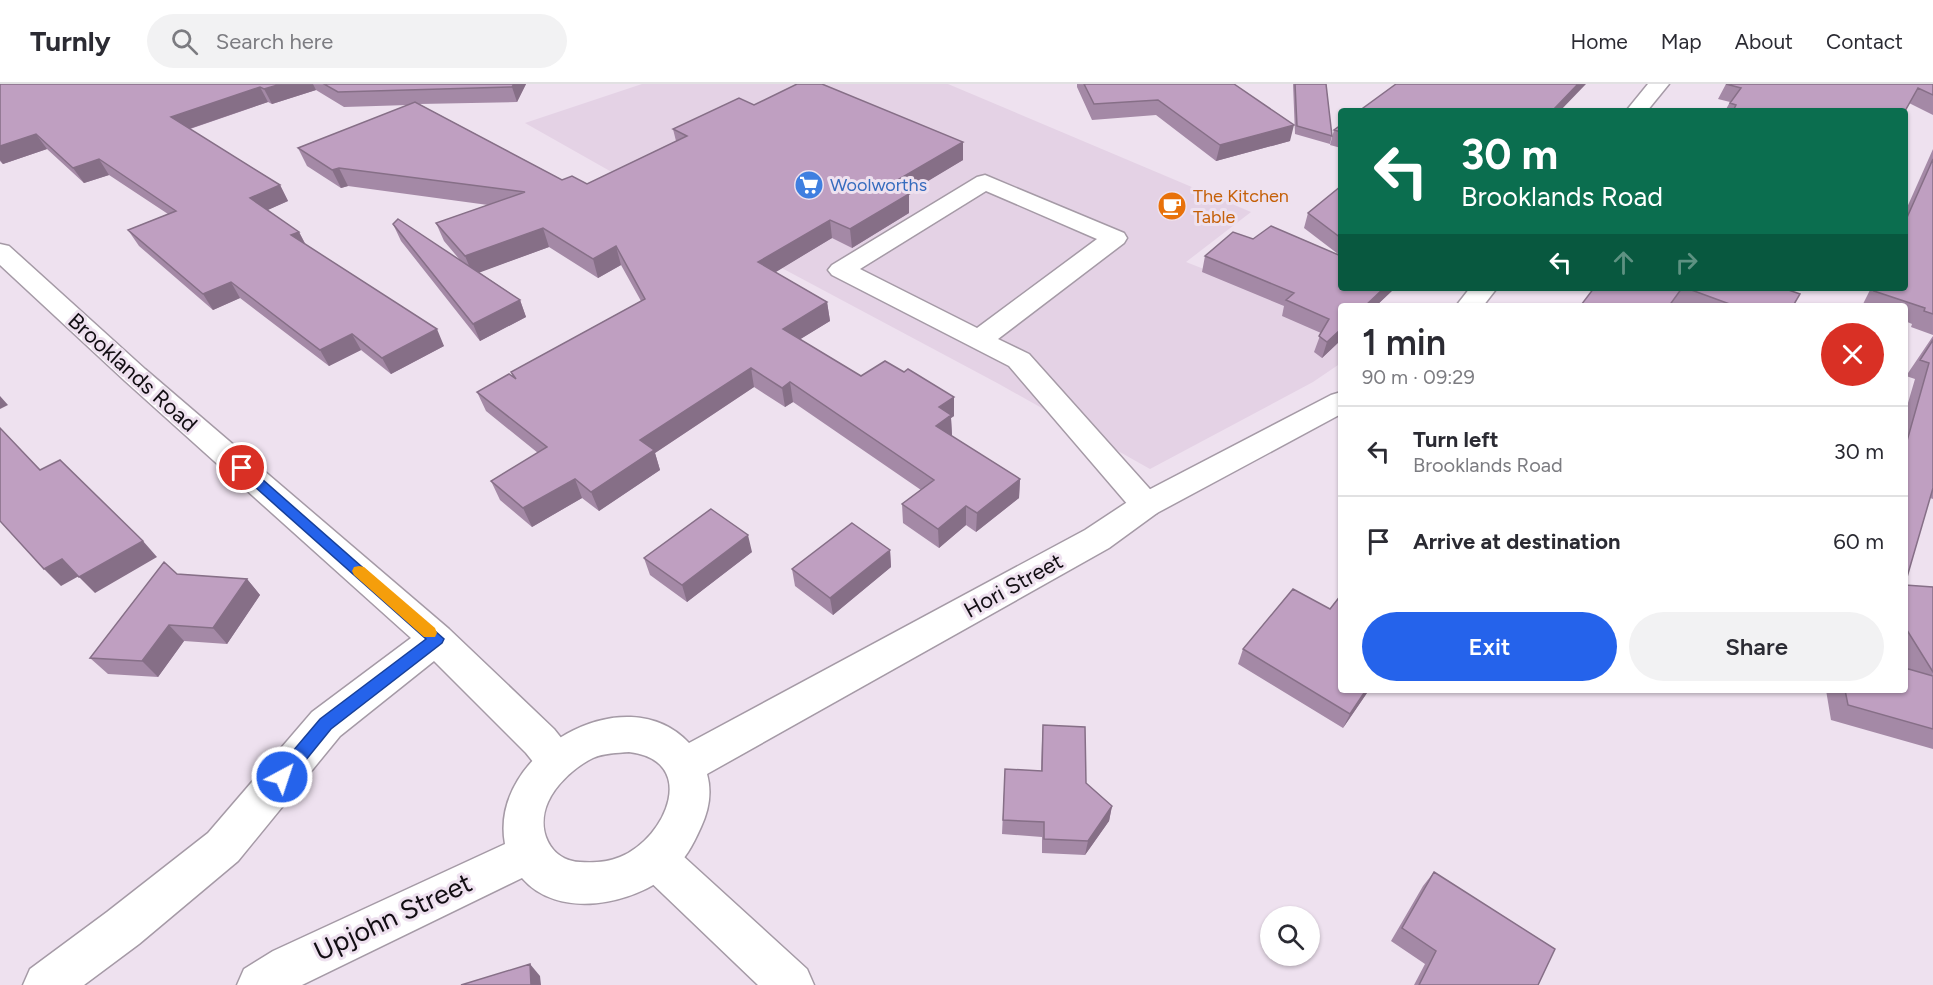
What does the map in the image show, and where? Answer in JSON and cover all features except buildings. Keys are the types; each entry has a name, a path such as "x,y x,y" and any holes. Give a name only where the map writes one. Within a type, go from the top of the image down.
{"main road":[{"path":"1639,108 1659,84"},
{"path":"980,340 1115,238 985,182 841,270 1019,360 1146,505"},
{"name":"Brooklands Road","path":"0,251 135,375 436,639 540,741 556,761"},
{"path":"1472,303 1482,291"},
{"name":"Hori Street","path":"684,766 1097,539 1146,505 1338,404"},
{"path":"46,985 123,928 223,847 326,724 436,639"},
{"path":"629,735 652,739 671,750 684,766 690,788 688,812 676,837 656,859 630,875 599,884 571,883 546,873 530,855 522,832 525,807 537,782 556,761 579,746 604,736 629,735"},
{"name":"Upjohn Street","path":"260,985 289,967 496,868 530,855"},
{"path":"656,859 791,985"}],"shaded area":[{"path":"642,84 948,84 1251,212 1186,262 1338,322 1338,365 1313,382 1150,469 999,384 778,266 525,123"}],"slow traffic":[{"path":"359,571 429,633"}],"place":[{"name":"Woolworths","path":"809,185"},
{"name":"The Kitchen Table","path":"1172,206"}],"route":[{"path":"242,468 436,639 326,724 282,777"}]}
